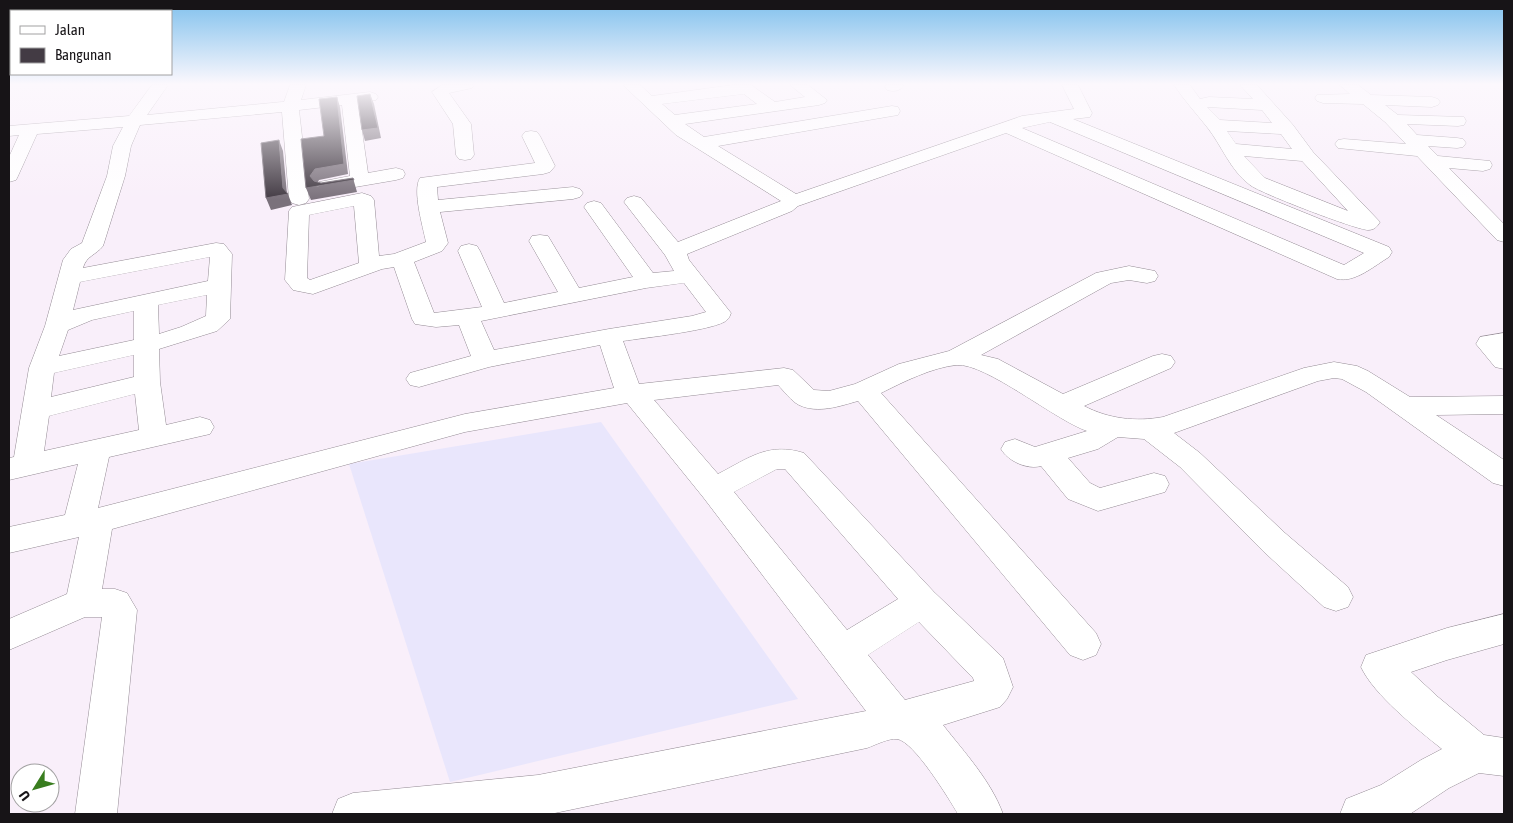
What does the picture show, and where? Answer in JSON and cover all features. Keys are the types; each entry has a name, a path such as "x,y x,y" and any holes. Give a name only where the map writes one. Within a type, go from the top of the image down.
{"street":[{"path":"9,131 99,123"},
{"path":"132,123 122,146 116,176 95,239 92,246 76,256 57,326 42,368 36,410 19,466 200,427"},
{"path":"289,123 299,195 360,180 396,174"},
{"path":"352,123 360,180"},
{"path":"462,123 465,155"},
{"path":"674,123 790,198 791,202"},
{"path":"702,143 818,123"},
{"path":"675,252 677,249 785,207 791,202 1017,123"},
{"path":"1006,127 1344,274 1381,252 1068,123"},
{"path":"1215,125 1243,168 1258,182 1353,220 1369,223 1307,156 1282,123"},
{"path":"1395,123 1504,236"},
{"path":"1215,125 1287,130"},
{"path":"9,176 30,130"},
{"path":"376,264 368,260 363,199 332,203 300,211 296,280 306,287 313,287 376,264 428,249 437,243 435,227 429,208 427,182 545,167 531,136"},
{"path":"1422,151 1457,143"},
{"path":"1344,144 1422,151 1483,165"},
{"path":"1230,150 1307,156"},
{"path":"1167,198 1203,179"},
{"path":"429,208 573,193"},
{"path":"419,378 486,360 608,336 695,323 718,316 719,313 688,276 678,261 675,252 634,202"},
{"path":"594,207 646,281"},
{"path":"540,241 572,296"},
{"path":"42,368 146,345 204,328 217,322 222,254 216,249 70,277"},
{"path":"469,251 496,311"},
{"path":"402,258 424,319 431,321 496,311 646,281 688,276"},
{"path":"9,540 88,523 464,423 631,394 784,376 807,398 829,400 864,390 908,370 958,357 1104,278 1129,272 1147,276"},
{"path":"57,326 85,314 220,285"},
{"path":"146,301 147,382 154,437"},
{"path":"467,316 486,360"},
{"path":"608,336 631,394 714,489 897,720 923,731 960,778 982,814"},
{"path":"1504,341 1489,342 1488,344 1504,361"},
{"path":"958,357 989,365 1094,423 1112,427 1159,427 1308,368 1348,372 1375,386 1501,469"},
{"path":"1062,405 1162,362"},
{"path":"36,410 147,382"},
{"path":"864,390 1082,644"},
{"path":"1404,406 1504,406"},
{"path":"1015,449 1030,457 1088,442 1112,427"},
{"path":"1159,427 1274,542 1336,597"},
{"path":"82,603 96,449"},
{"path":"1047,453 1079,491 1098,500 1154,484"},
{"path":"353,814 538,796 867,729 988,695 994,687 990,670 922,602 794,460 786,458 770,460 714,489"},
{"path":"843,652 922,602"},
{"path":"9,635 82,603 115,603 120,610 96,814"},
{"path":"1490,755 1424,710 1379,667 1447,644 1504,629"},
{"path":"1388,810 1435,774 1490,755"}],"shaded area":[{"path":"601,422 798,699 450,782 349,464"}],"building":[{"path":"322,123 340,123 344,164 315,169 310,176 314,181 321,183 353,178 354,180 306,188 301,139 324,136"},
{"path":"361,123 377,123 378,128 362,130"},
{"path":"279,140 283,188 288,194 266,198 261,143"}]}
